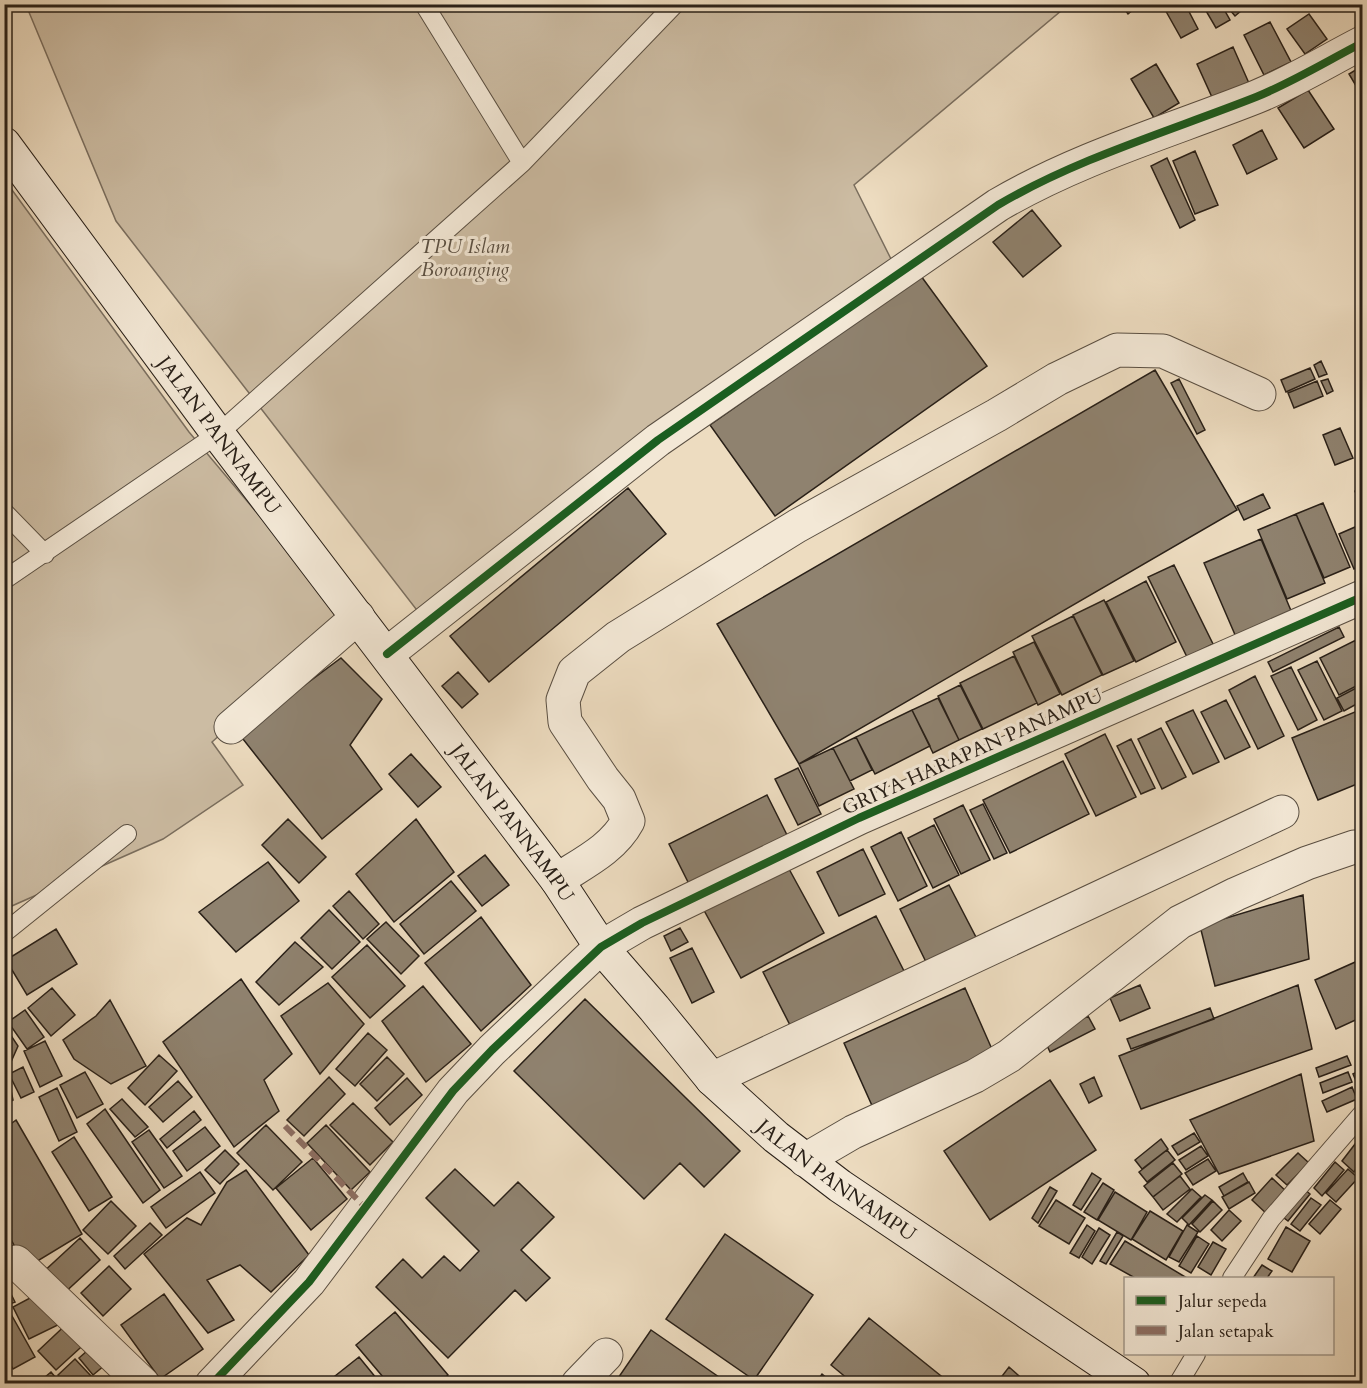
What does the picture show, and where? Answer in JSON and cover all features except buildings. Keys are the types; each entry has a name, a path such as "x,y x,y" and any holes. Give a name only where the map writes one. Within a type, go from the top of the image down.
{"street":[{"path":"387,654 658,440 998,205 1021,191 1073,168 1259,96 1362,43"},
{"name":"JALAN PANNAMPU","path":"4,144 218,434 557,880 601,947 712,1079 776,1137 840,1186 1134,1383"},
{"path":"557,880 603,851 619,836 628,821 619,799 565,722 563,700 574,672 618,637 797,526 997,415 1057,379 1117,350 1163,351 1258,394"},
{"name":"GRIYA HARAPAN PANAMPU","path":"212,1383 309,1282 453,1091 492,1050 601,947 642,922 859,818 1362,597"},
{"path":"231,727 358,617"},
{"path":"712,1079 1282,812"},
{"path":"805,1160 853,1132 975,1076 1009,1056 1180,922 1236,894 1354,847"},
{"path":"16,1262 143,1383"},
{"path":"578,1383 606,1355"}],"lane":[{"path":"424,4 522,162"},
{"path":"4,580 218,434 522,162 675,4"},
{"path":"4,512 45,554"},
{"path":"4,933 127,834"},
{"path":"1233,1277 1270,1219 1362,1114"},
{"path":"1178,1383 1195,1355"}],"green space":[{"name":"TPU Islam Boroanging","path":"26,5 1068,5 854,185 894,265 433,631 116,221"},
{"path":"4,179 189,432 347,620 212,742 243,785 163,839 5,909"}],"marked path":[{"path":"285,1126 364,1206"}],"cycle path":[{"path":"387,654 658,440 998,205 1092,159 1270,91 1362,43"},
{"path":"212,1384 309,1282 453,1091 492,1050 601,947 642,923 859,818 1362,597"}]}
